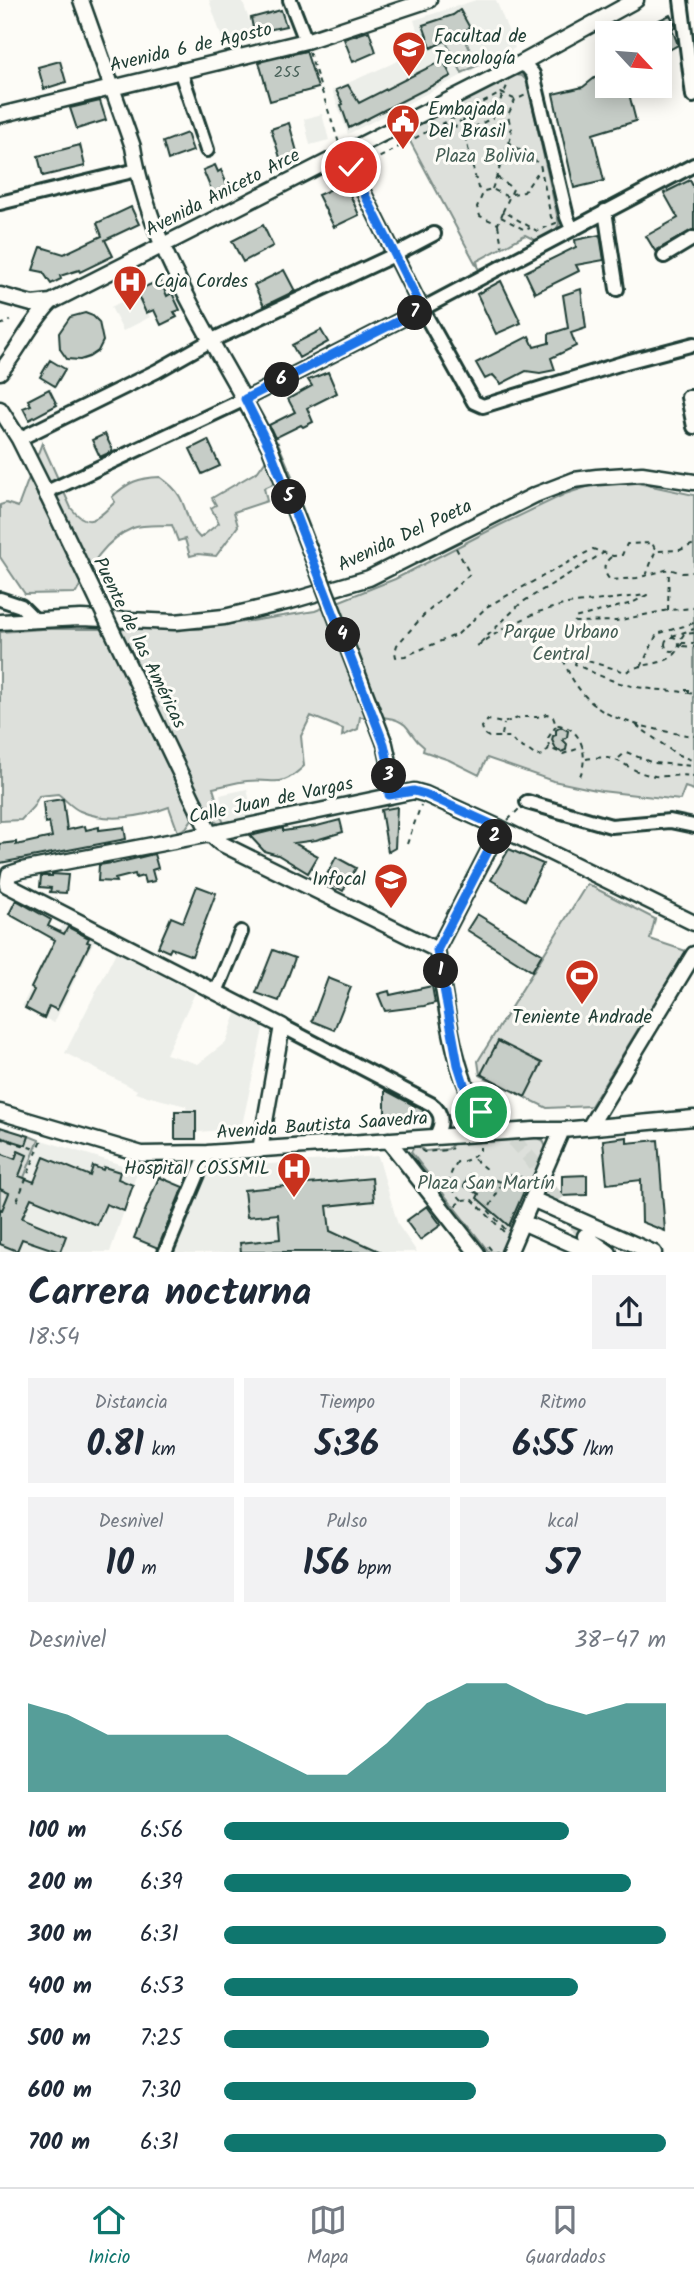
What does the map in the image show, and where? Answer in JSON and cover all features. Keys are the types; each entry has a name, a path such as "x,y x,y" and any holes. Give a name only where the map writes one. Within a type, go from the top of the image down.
{"main road":[{"path":"81,0 134,147 137,170"},
{"name":"Avenida 6 de Agosto","path":"0,115 306,41 429,0"},
{"name":"Avenida Aniceto Arce","path":"0,372 35,320 51,302 162,246 341,147 519,64 636,0"},
{"path":"128,149 162,246 210,341 245,399 270,449 384,744 388,762 389,795"},
{"path":"0,295 32,304 51,302"},
{"name":"Puente de las Américas","path":"0,410 19,439 210,834"},
{"name":"Avenida Del Poeta","path":"0,622 81,618 175,622 224,617 369,578 535,495 575,480 642,474 694,482"},
{"name":"Calle Juan de Vargas","path":"3,883 12,872 414,791 500,828 694,923"},
{"path":"210,834 220,843 437,950 458,1065 466,1090 481,1112"},
{"path":"3,883 282,1026 260,1150"},
{"path":"590,1126 694,954"},
{"name":"Avenida Bautista Saavedra","path":"0,1112 131,1153 260,1150 694,1118"},
{"path":"509,1252 522,1222 530,1189 562,1129"},
{"path":"388,1140 477,1252"},
{"path":"530,1189 654,1252"},
{"path":"522,1222 592,1252"},
{"path":"585,1236 609,1252"}],"street":[{"path":"290,0 306,41"},
{"path":"681,0 693,96"},
{"path":"519,64 527,67 533,74 567,218 572,229"},
{"path":"180,70 207,150"},
{"path":"341,147 422,309 474,402 482,406 694,344"},
{"path":"46,495 245,399 693,168"},
{"path":"0,203 137,170"},
{"path":"606,211 620,282"},
{"path":"19,439 157,371 210,341 434,234"},
{"path":"664,256 694,237"},
{"path":"694,397 688,397 694,427"},
{"path":"0,599 15,603 35,620"},
{"path":"527,802 611,826 670,821 694,826"},
{"path":"437,950 500,828"},
{"path":"216,992 242,932"},
{"path":"282,1026 431,1104 441,1115 441,1124 435,1137"},
{"path":"165,1252 207,1153"}],"path":[{"path":"306,41 341,147"},
{"path":"464,132 492,118 508,83"},
{"path":"509,198 492,189 484,191 478,188 463,123 467,111 501,93 515,100"},
{"path":"492,189 512,134 508,115 515,100 527,95"},
{"path":"361,167 452,118 463,123"},
{"path":"441,124 463,128"},
{"path":"508,142 546,169"},
{"path":"504,156 520,150"},
{"path":"511,194 524,192 540,167"},
{"path":"503,211 537,230 556,223 551,217 540,167"},
{"path":"497,177 513,189 498,224 502,246"},
{"path":"484,191 477,211 480,216 498,224"},
{"path":"500,217 525,230 531,227"},
{"path":"0,325 10,321"},
{"path":"451,538 470,574 423,616 397,645 394,652 396,657 405,656 458,634 488,606 584,554 593,550 613,556"},
{"path":"646,576 656,551 652,543 627,544 622,555 607,560 604,569 610,580 646,576 669,569 682,573 694,572"},
{"path":"656,551 680,550 694,544"},
{"path":"605,552 520,603 477,646 528,617 567,604 647,595 632,603 574,618 575,622 617,621 668,610 694,608"},
{"path":"668,610 669,569"},
{"path":"641,667 657,634 694,623"},
{"path":"694,629 665,641 665,649 672,652 681,645 694,645"},
{"path":"677,639 683,632"},
{"path":"694,633 681,636 681,645 674,657 650,667 635,667 626,672 578,659 566,652 562,656 575,685 602,711 636,724 694,736"},
{"path":"671,637 677,639 681,645"},
{"path":"578,659 575,664 611,682 694,694"},
{"path":"681,691 694,690"},
{"path":"547,714 554,717 556,725 548,738 550,748 544,755 536,756 517,746 510,737 489,737 484,734 482,727 488,720 503,723 521,717 547,714"},
{"path":"502,736 505,727 503,723"},
{"path":"636,724 694,764"},
{"path":"556,725 562,725 572,732 583,747 586,759 580,776"},
{"path":"550,748 564,754 583,747"},
{"path":"617,759 626,752 653,763 694,764"},
{"path":"586,759 600,756 617,759 652,776 694,776"},
{"path":"407,844 425,794"},
{"path":"500,828 527,802"},
{"path":"17,1201 47,1126"},
{"path":"0,1138 38,1150"},
{"path":"462,1200 450,1187 448,1179 457,1162 473,1158 480,1150 480,1145"},
{"path":"417,1149 424,1152 449,1150 453,1147"},
{"path":"473,1158 487,1170"},
{"path":"456,1206 462,1200 472,1199 507,1233 488,1210 504,1180 530,1189 531,1178 507,1175"}],"shaded area":[{"path":"209,0 242,0 254,34 224,44"},
{"name":"Facultad de Tecnología","path":"476,0 496,0 515,48 348,134 332,90 423,50 414,20"},
{"path":"322,114 329,140 310,145 304,119"},
{"name":"Caja Cordes","path":"138,293 150,317 123,331 111,307"},
{"path":"247,789 255,823 225,828 220,795"},
{"path":"65,920 96,937 54,1023 22,1006"},
{"path":"116,952 195,993 166,1054 198,1064 226,1042 237,1011 261,1023 263,1029 242,1125 239,1128 190,1133 186,1106 135,1093 137,1090 65,1053"},
{"path":"0,1127 138,1170 110,1252 0,1252"},
{"name":"Hospital COSSMIL","path":"378,1156 398,1225 417,1252 174,1252 208,1174 214,1168"}],"green space":[{"path":"462,34 478,65 462,73 446,42"},
{"name":"Plaza Bolivia","path":"515,75 522,76 527,81 559,224 556,230 537,241 525,235 477,261 479,270 405,132"},
{"path":"42,443 71,508 83,519 99,517 115,502 112,497 128,484 145,478 160,477 178,494 200,538 219,523 211,508 216,505 212,498 258,471 278,443 292,476 264,488 267,501 234,512 238,526 216,556 190,556 185,539 178,541 172,525 137,527 123,533 106,547 76,593 25,594 0,557 0,505 6,503 18,507"},
{"name":"Parque Urbano Central","path":"633,482 694,495 694,790 685,787 680,800 601,791 553,781 487,758 479,775 423,751 424,747 408,728 395,720 360,717 358,729 342,736 343,729 311,716 301,736 304,766 296,773 283,781 247,781 213,788 225,828 210,818 192,780 183,795 192,819 186,828 178,832 169,807 137,816 102,817 77,810 58,794 39,796 21,820 0,821 0,632 42,629 198,629 315,611 395,579 565,494 593,485"},
{"name":"Teniente Andrade","path":"587,884 655,919 650,939 686,951 591,1106 547,1108 480,1075 478,1061"},
{"path":"29,1136 39,1140 15,1200 2,1210 0,1137 26,1145"},
{"name":"Plaza San Martín","path":"537,1138 543,1140 547,1150 501,1252 489,1252 411,1152 414,1147 425,1151 448,1149 453,1144"}],"building":[{"path":"281,10 286,26 254,33 251,18"},
{"path":"460,10 470,28 431,48 423,25"},
{"path":"670,15 676,27 672,29 672,21 657,21"},
{"path":"672,29 678,45 672,48"},
{"path":"369,31 376,52 353,62 344,39"},
{"path":"306,51 318,88 270,101 259,62"},
{"path":"443,60 451,76 349,128 336,90 348,85 359,103"},
{"path":"60,61 66,82 44,89 38,67"},
{"path":"595,78 595,98 630,98 636,121 593,134 604,181 574,188 553,94 583,87"},
{"path":"100,101 106,120 77,129 70,108"},
{"path":"289,123 299,159 282,164 271,129"},
{"path":"187,133 193,151 168,160 163,142"},
{"path":"80,145 85,166 43,176 38,156"},
{"path":"215,165 218,172 221,170 228,187 213,194 203,170"},
{"path":"690,180 694,188 694,229 655,251 646,236 678,218 664,193"},
{"path":"345,183 359,215 334,227 318,195"},
{"path":"131,207 139,224 105,240 113,256 80,272 79,270 60,276 61,279 51,284 43,272 33,270 41,247 64,254 102,236 97,223"},
{"path":"263,225 273,246 243,262 232,241"},
{"path":"600,235 604,260 576,265 579,271 535,293 525,272 576,247 575,240"},
{"path":"284,270 295,291 264,306 254,285"},
{"path":"160,280 167,296 172,293 180,310 174,312 177,317 161,325 154,310 146,313 136,291"},
{"path":"501,281 521,323 496,334 477,294"},
{"path":"581,289 586,328 571,333 576,346 551,358 555,370 540,373 526,371 501,384 493,375 485,379 476,363 529,336 534,347 549,343 549,334 568,328 563,295"},
{"path":"85,313 99,322 103,341 98,351 89,357 80,360 67,359 60,349 59,333 70,317"},
{"path":"321,330 328,342 299,358 292,345"},
{"path":"50,360 65,369 55,386 40,377"},
{"path":"328,372 337,393 307,408 313,422 275,438 269,425 295,412 288,399 312,386 308,380"},
{"path":"49,389 57,405 29,420 23,408 31,405 28,400"},
{"path":"105,434 113,451 100,457 92,440"},
{"path":"208,440 220,466 202,474 190,449"},
{"path":"561,727 568,731 563,740 567,744 566,750 561,752 556,749 552,740 556,730"},
{"path":"63,799 67,830 85,826 86,830 124,827 126,839 0,863 0,844 16,842 16,845 52,837 49,822 45,823 43,802"},
{"path":"397,807 395,848 388,852 381,810"},
{"path":"340,820 343,832 294,843 318,856 308,873 278,855 264,851 250,836 283,828 283,831"},
{"path":"509,849 543,864 525,900 491,880"},
{"path":"154,854 158,868 152,870 155,881 145,883 143,876 136,878 135,874 115,879 116,882 98,881 99,865"},
{"path":"336,857 356,868 343,891 324,880"},
{"path":"68,875 66,893 50,892 51,888 40,887 41,876"},
{"path":"197,886 216,893 192,956 171,948 169,952 158,947 171,917 183,922"},
{"path":"16,900 51,920 48,926 64,934 68,927 89,938 87,942 90,943 57,1010 49,1006 44,1018 25,1008 34,990 31,988 55,940 9,914"},
{"path":"477,914 542,954 532,971 467,930"},
{"path":"273,950 295,958 279,1001 256,993"},
{"path":"328,978 351,987 334,1030 312,1021"},
{"path":"432,986 435,1003 424,1006 385,1011 378,994 389,991 390,995"},
{"path":"498,1041 542,1063 525,1097 481,1074"},
{"path":"385,1090 423,1110 423,1118 407,1122 385,1122"},
{"path":"175,1111 196,1111 196,1139 175,1139"},
{"path":"0,1127 29,1136 26,1145 0,1137"},
{"path":"627,1137 627,1143 658,1140 665,1231 642,1222 641,1180 607,1184 603,1140"},
{"path":"18,1151 27,1155 19,1176 34,1182 44,1157 90,1176 93,1166 120,1172 118,1179 133,1185 124,1211 106,1204 97,1225 31,1198 22,1218 66,1236 60,1252 22,1239 17,1251 0,1244 0,1209 2,1210 9,1193 0,1189 0,1153 15,1159"},
{"path":"470,1174 486,1182 488,1178 525,1189 509,1226 477,1198 479,1194 464,1186"},
{"path":"587,1175 587,1195 562,1196 562,1176"},
{"path":"159,1177 183,1187 158,1248 134,1238"},
{"path":"372,1178 374,1201 327,1206 330,1231 381,1252 241,1252 240,1243 280,1239 278,1214 247,1217 244,1190"},
{"path":"427,1206 441,1225 420,1240 406,1221"}],"tunnel":[{"path":"481,1112 516,1142 533,1162 585,1236"}],"place":[{"name":"Facultad de Tecnología","path":"409,78"},
{"name":"Embajada Del Brasil","path":"403,151"},
{"name":"Caja Cordes","path":"130,312"},
{"name":"Infocal","path":"391,910"},
{"name":"Teniente Andrade","path":"582,1006"},
{"name":"Hospital COSSMIL","path":"294,1199"}],"route":[{"path":"351,167 422,309 245,399 270,449 384,744 388,762 389,795 414,791 425,794 500,828 437,950 458,1065 466,1090 481,1112"}]}
